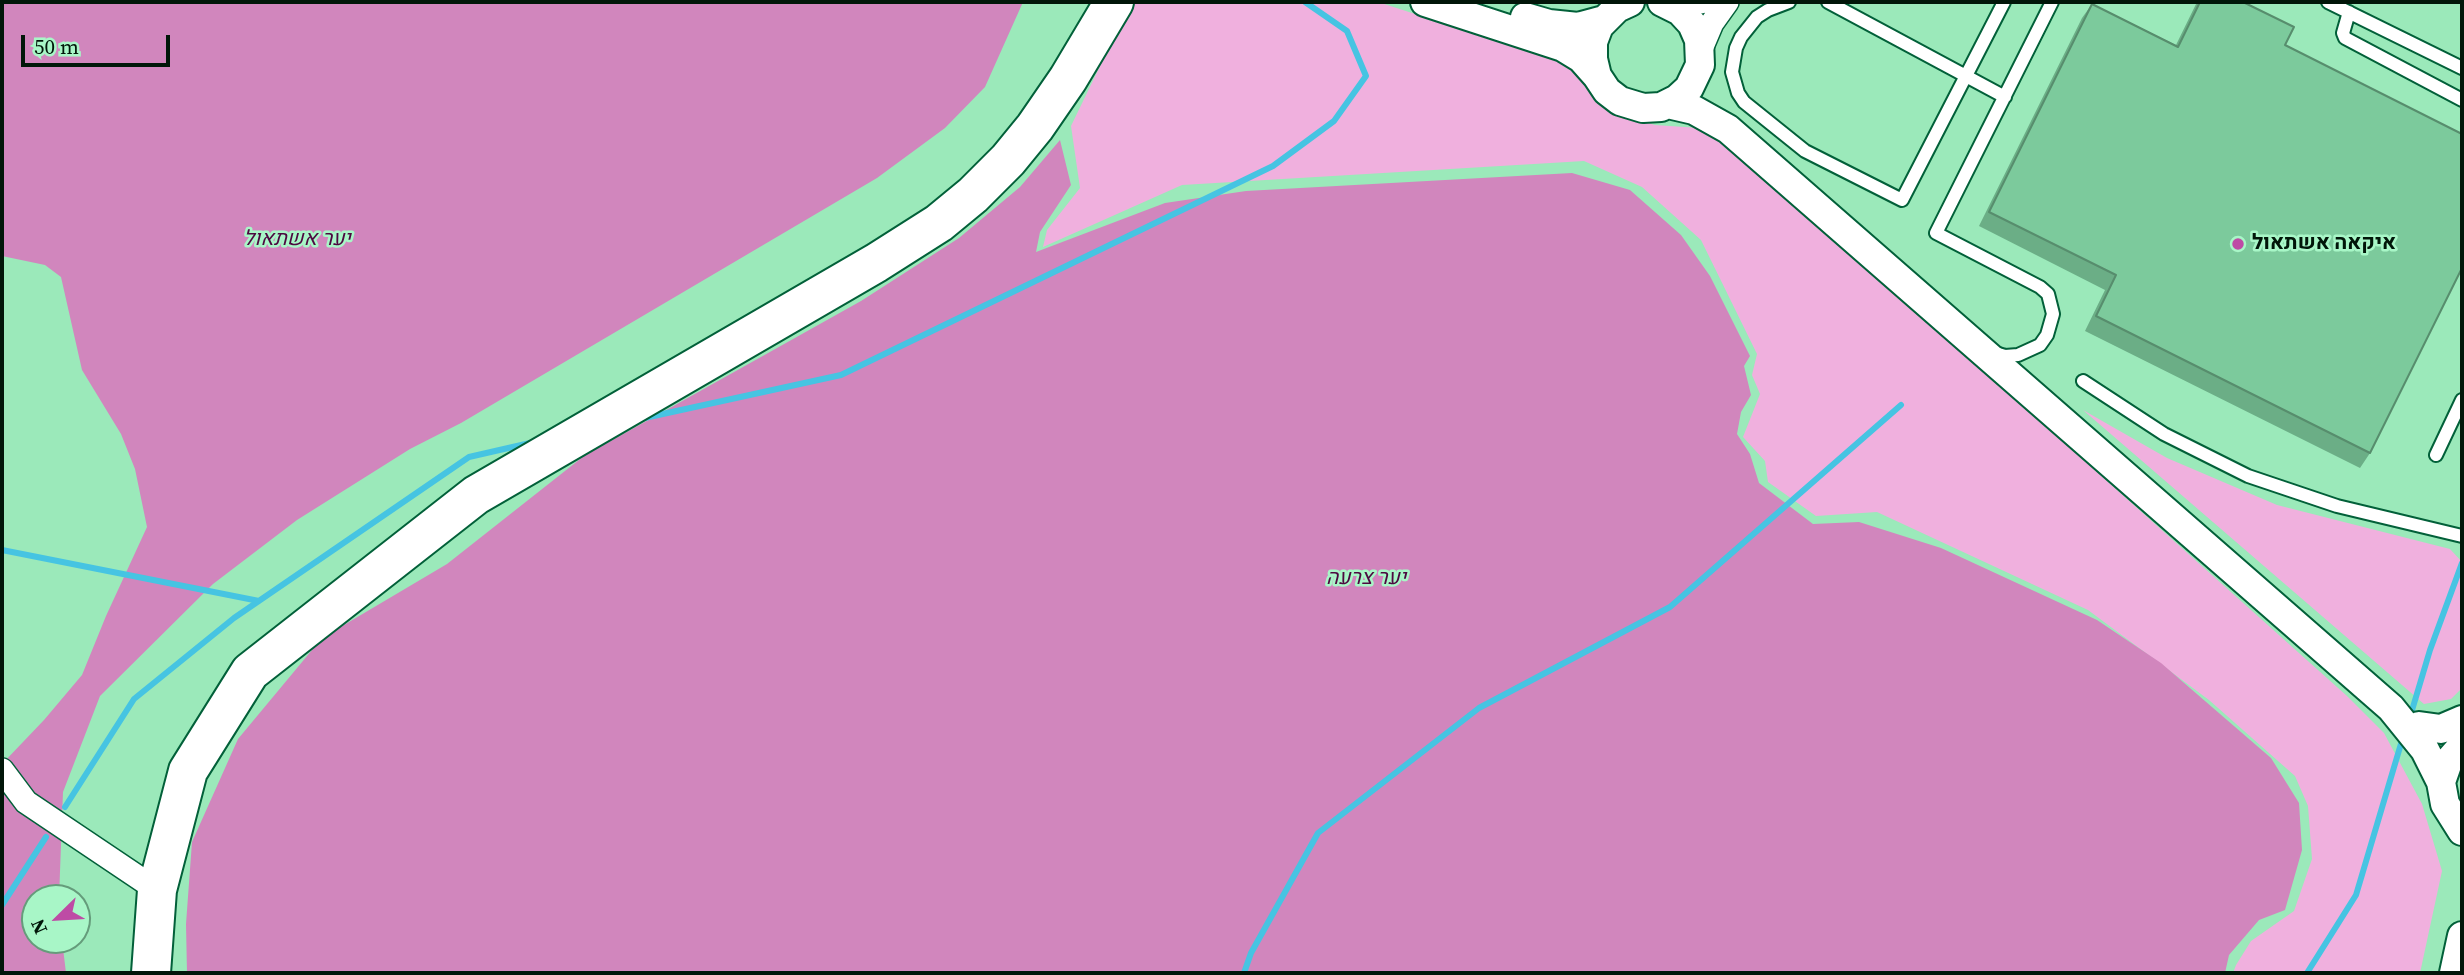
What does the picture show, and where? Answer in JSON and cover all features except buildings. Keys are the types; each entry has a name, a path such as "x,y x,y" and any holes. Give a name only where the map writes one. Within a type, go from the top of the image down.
{"highway":[{"path":"876,263 958,197 1007,145 1053,79 1075,41 1092,2"},
{"path":"150,973 157,890 188,771 250,671 475,495 876,263 939,223 973,195 1008,160 1035,127 1068,79 1114,2"}],"street":[{"path":"1425,2 1563,47 1581,58 1607,91 1627,105 1643,108 1668,104 1694,110 1728,129 2391,708 2441,738 2462,745 2448,762 2441,782"},
{"path":"1478,2 1558,25 1578,27 1604,20"},
{"path":"1597,76 1592,51 1596,34 1604,20 1617,8 1630,2"},
{"path":"1664,2 1682,5 1702,2"},
{"path":"1664,2 1681,11 1692,24 1700,57 1700,76 1728,129"},
{"path":"1668,104 1689,88 1712,23 1727,2"},
{"path":"2391,708 2425,750 2441,782 2445,804 2459,824"},
{"path":"2419,726 2441,729 2462,720"},
{"path":"2,770 26,802 157,890"},
{"path":"2454,973 2462,936"}],"lane":[{"path":"1789,2 1757,17 1741,37 1732,72 1738,93 1744,102 1805,151 1902,200 2004,2"},
{"path":"1828,2 2004,97"},
{"path":"1972,342 2005,356 2030,351 2040,345 2047,335 2053,314 2048,294 2040,287 1936,233 2052,2"},
{"path":"2328,2 2462,68"},
{"path":"2348,12 2344,38 2462,100"},
{"path":"2083,381 2164,434 2248,476 2337,506 2462,536"},
{"path":"2435,456 2462,400"},
{"path":"2448,531 2462,541"}],"shaded area":[{"path":"1131,2 1378,2 1570,64 1589,91 1617,114 1655,125 1714,129 2347,696 2384,733 2422,804 2442,871 2420,973 2233,973 2251,941 2294,911 2312,859 2308,806 2295,776 2209,700 2088,610 1877,512 1816,516 1768,482 1765,461 1743,437 1760,394 1752,375 1757,354 1701,240 1642,187 1584,161 1182,185 1043,247 1047,230 1080,188 1071,126"},
{"path":"2083,410 2167,458 2277,505 2450,549 2462,562 2462,688 2451,699 2424,704"}],"green space":[{"name":"יער אשתאול","path":"2,2 1023,2 985,87 945,128 877,178 461,423 410,449 297,520 213,584 100,696 63,792 60,884 21,884 21,954 64,954 66,973 2,973 2,764 82,675 147,527 135,469 121,434 82,370 61,277 45,265 2,256"},
{"name":"יער צרעה","path":"1060,140 1071,185 1040,232 1036,252 1165,203 1246,191 1572,173 1630,190 1681,235 1710,276 1750,356 1744,366 1751,395 1741,412 1737,434 1750,454 1759,483 1813,524 1859,522 1941,548 2097,620 2161,663 2271,758 2299,803 2302,850 2285,910 2259,920 2229,955 2225,973 187,973 186,924 192,842 238,739 322,638 447,564 584,456 861,301 959,238 1020,187"}],"waterway":[{"path":"640,419 841,375 1273,166 1334,121 1366,76 1347,31 1305,2"},
{"path":"1244,973 1251,953 1318,833 1479,708 1670,607 1901,405"},
{"path":"65,807 134,699 234,618 469,457 530,443"},
{"path":"2,550 259,601"},
{"path":"2410,717 2430,650 2462,563"},
{"path":"2307,973 2356,895 2403,737"},
{"path":"2,905 46,837"}],"place":[{"name":"איקאה אשתאול","path":"2238,244"}]}
